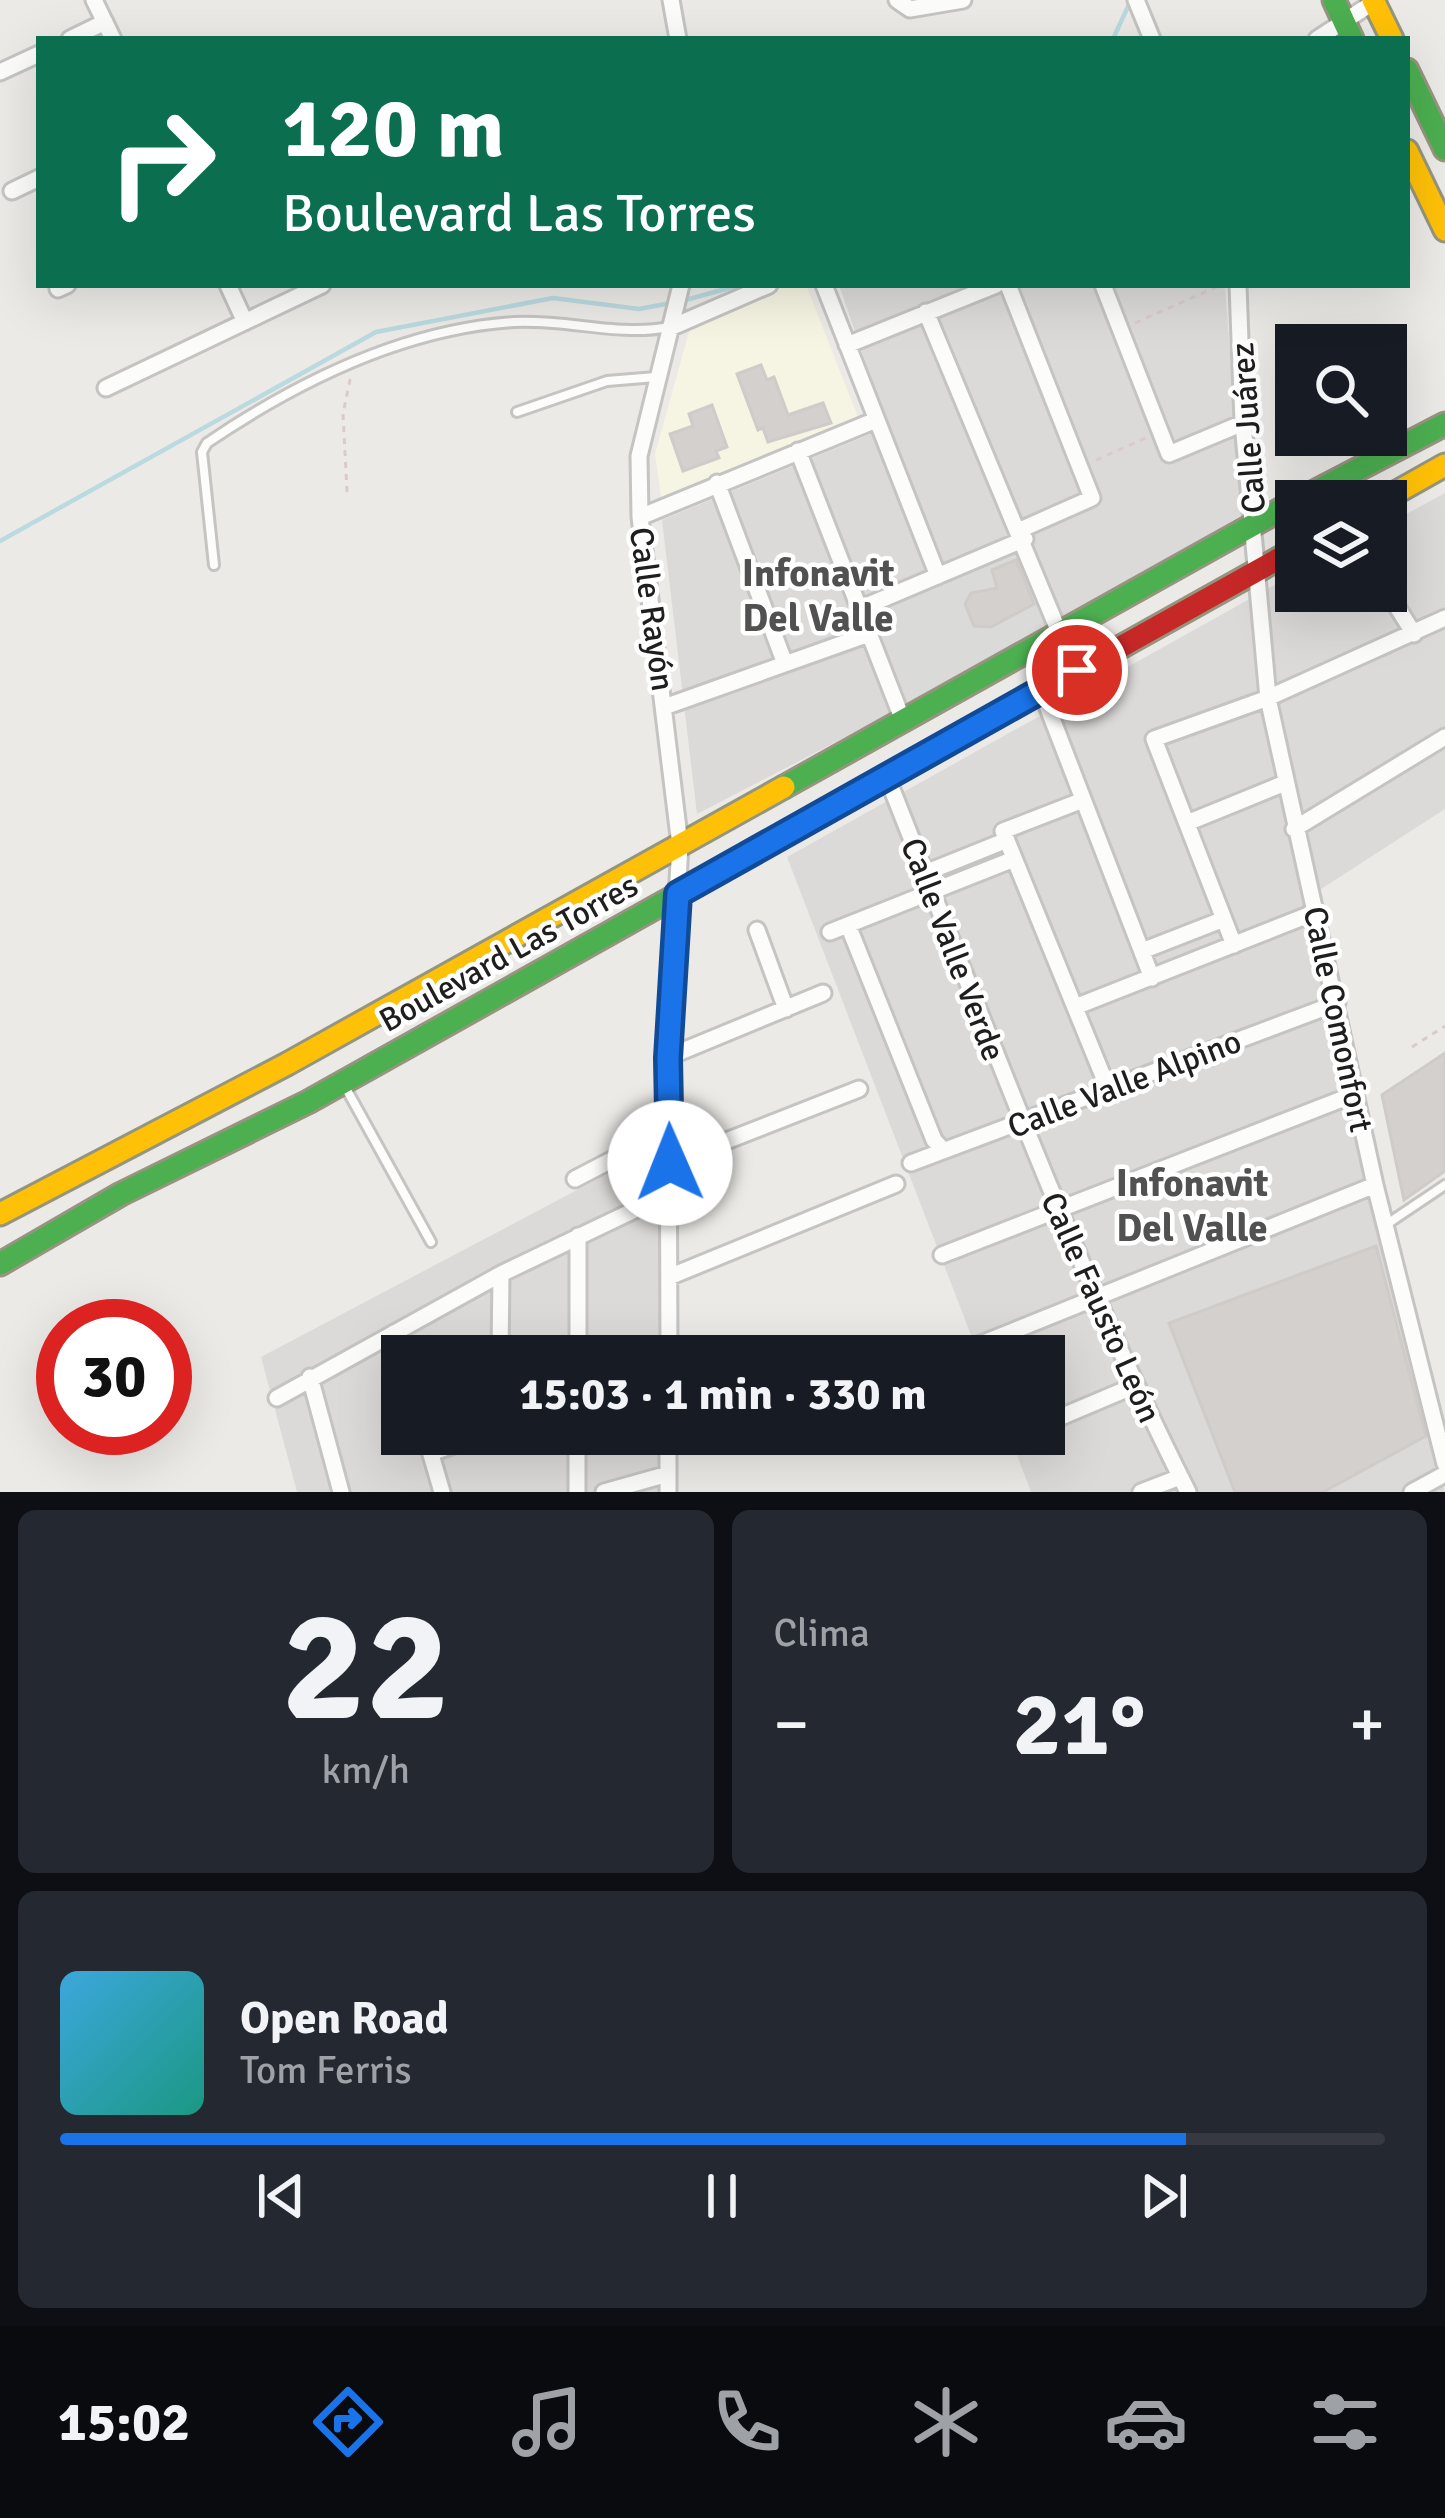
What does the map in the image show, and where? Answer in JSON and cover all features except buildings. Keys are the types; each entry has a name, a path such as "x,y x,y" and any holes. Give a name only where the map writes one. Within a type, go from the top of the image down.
{"street":[{"path":"94,0 112,36"},
{"path":"671,0 677,36"},
{"path":"898,2 910,9 963,0"},
{"path":"1334,0 1349,31 1373,1 1390,36"},
{"path":"1137,3 1152,36"},
{"path":"76,36 105,22"},
{"path":"0,72 36,55"},
{"path":"1410,76 1445,149"},
{"path":"1410,158 1445,230"},
{"path":"12,191 36,179"},
{"path":"229,288 245,322"},
{"path":"106,388 316,288"},
{"path":"674,320 761,288"},
{"path":"825,288 938,576"},
{"path":"847,345 988,288"},
{"path":"859,609 938,576 1092,498 1009,288"},
{"path":"1104,288 1169,454 1243,423"},
{"name":"Calle Juárez","path":"1238,288 1243,423 1259,571"},
{"name":"Calle Rayón","path":"668,1335 668,1058 680,845 667,706 640,517 640,456 680,289"},
{"path":"926,312 1059,632"},
{"path":"640,517 877,420"},
{"name":"Boulevard Las Torres","path":"1337,480 1445,424"},
{"path":"797,451 902,718"},
{"path":"1407,487 1445,466"},
{"path":"717,483 784,661"},
{"name":"Boulevard Las Torres","path":"0,1214 287,1064 1275,512"},
{"name":"Boulevard Las Torres","path":"0,1264 122,1194 343,1082 1275,561"},
{"name":"Calle Comonfort","path":"1259,571 1268,698 1294,829 1445,1464"},
{"path":"1400,612 1414,634"},
{"path":"1234,945 1154,739 1268,698 1445,618"},
{"path":"667,706 869,634"},
{"path":"1041,690 1152,978"},
{"path":"1294,829 1445,737"},
{"name":"Calle Valle Verde","path":"887,777 1021,1120"},
{"path":"1187,823 1285,783"},
{"path":"830,932 1005,835 1083,800"},
{"path":"1005,835 1107,1086"},
{"path":"928,881 1014,859"},
{"path":"1075,1007 1316,912"},
{"path":"1142,950 1224,919"},
{"path":"848,925 934,1140 943,1150"},
{"path":"757,930 786,1009"},
{"path":"668,1058 823,993"},
{"name":"Calle Valle Alpino","path":"911,1163 1107,1086 1337,1004"},
{"path":"670,1163 859,1089"},
{"path":"942,1255 1355,1094"},
{"name":"Calle Fausto León","path":"1021,1120 1135,1386 1184,1485"},
{"path":"575,1179 670,1130"},
{"path":"669,1276 896,1184"},
{"path":"1002,1335 1375,1185"},
{"path":"277,1398 501,1274 670,1193"},
{"path":"578,1236 578,1335"},
{"path":"500,1335 501,1274"},
{"path":"310,1377 341,1492"},
{"path":"1065,1415 1135,1386"},
{"path":"431,1455 442,1492"},
{"path":"577,1455 577,1492"},
{"path":"1412,1492 1445,1474"},
{"path":"604,1492 668,1483"},
{"path":"1141,1492 1184,1485"}],"lane":[{"path":"214,565 202,452 208,443 353,362 429,335 517,322 635,334 674,320"},
{"path":"517,412 607,381 657,376"},
{"path":"343,1082 431,1242"},
{"path":"1385,1225 1445,1185"}],"path":[{"path":"1121,330 1214,288"},
{"path":"347,492 343,414 353,362"},
{"path":"1079,466 1160,432"},
{"path":"1412,1047 1445,1026"}],"shaded area":[{"path":"781,288 807,288 858,417 661,497 655,454 692,321"},
{"path":"840,288 1001,288 1003,293 1017,288 1225,288 1242,515 1050,626 880,610 915,701 697,814 662,520 888,427"},
{"path":"1445,493 1445,809 1304,900 1445,1492 1031,1492 1017,1455 1065,1455 1065,1335 971,1335 787,857 1275,585 1275,612 1407,612 1407,514"},
{"path":"1020,552 1050,626 915,701 879,610"},
{"path":"664,1144 662,1335 381,1335 381,1455 661,1455 661,1492 297,1492 261,1357"}],"waterway":[{"path":"1114,36 1131,0"},
{"path":"682,301 729,288"},
{"path":"0,541 376,332 553,298 639,309 671,303"}],"traffic: fast":[{"path":"1334,0 1351,36"},
{"path":"1410,76 1445,149"},
{"path":"1337,480 1445,424"},
{"path":"784,787 1275,513"},
{"path":"0,1264 121,1194 308,1102 1058,682"}],"traffic: slow":[{"path":"1373,0 1391,36"},
{"path":"1410,157 1445,230"},
{"path":"1407,486 1445,465"},
{"path":"0,1214 287,1064 784,787"}],"traffic: jam":[{"path":"1058,682 1275,561"}],"district":[{"name":"Infonavit Del Valle","path":"818,594"},
{"name":"Infonavit Del Valle","path":"1192,1204"}],"route":[{"path":"670,1163 668,1058 678,894 1077,670"}]}
